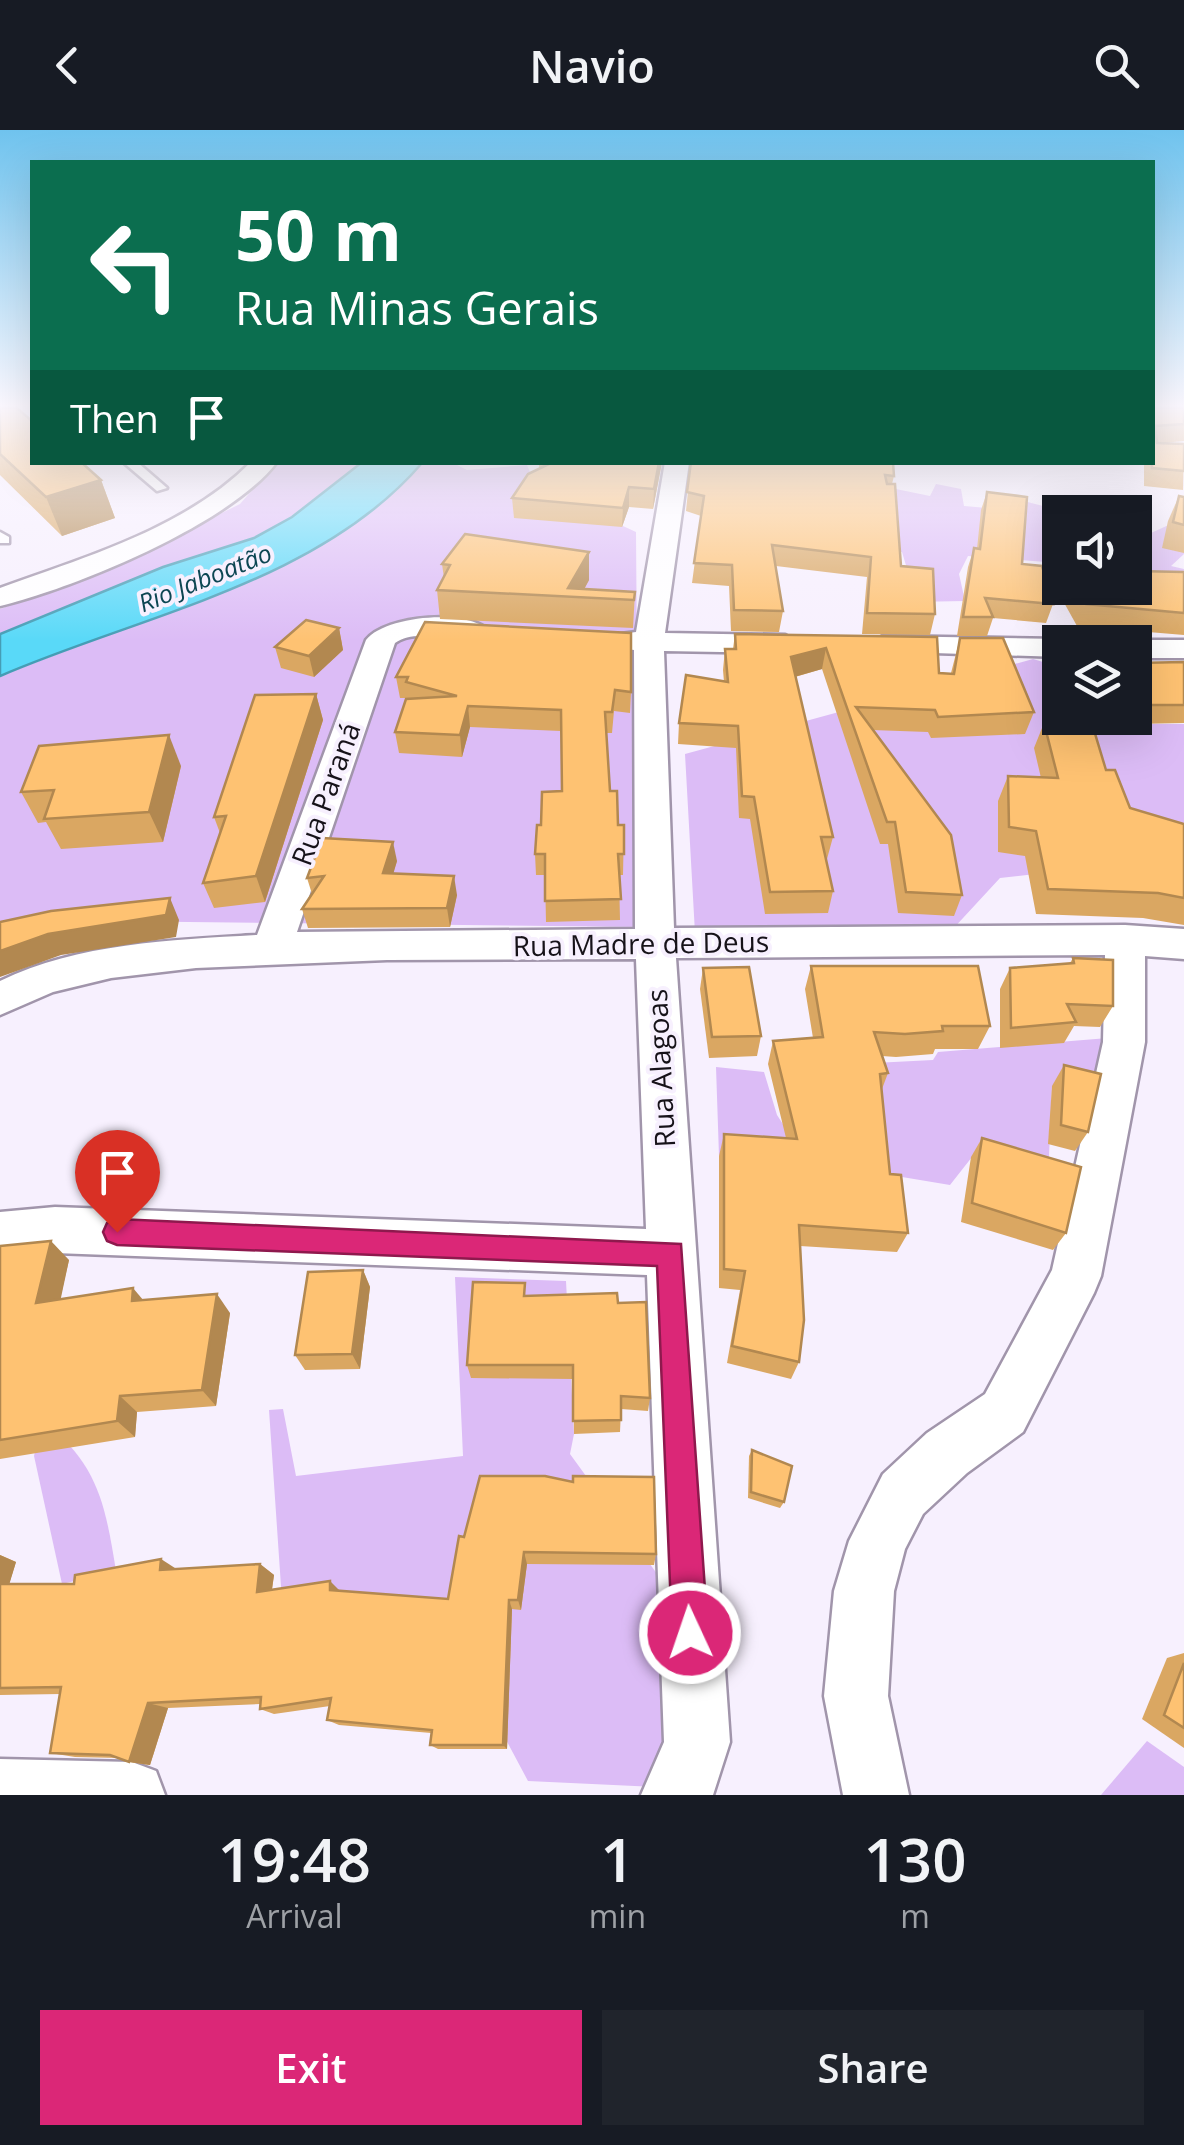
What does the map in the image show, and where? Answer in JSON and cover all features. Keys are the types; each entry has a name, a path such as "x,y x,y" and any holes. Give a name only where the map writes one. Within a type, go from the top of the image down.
{"street":[{"path":"0,598 164,531 234,486"},
{"name":"Rua Alagoas","path":"673,486 649,642 655,944 696,1742 686,1779 674,1795"},
{"name":"Rua Paraná","path":"272,948 381,640 388,632 404,627 512,634"},
{"path":"590,638 806,644"},
{"path":"845,645 1042,648"},
{"path":"1152,648 1184,649"},
{"path":"876,1795 856,1696 864,1591 878,1541 903,1494 947,1453 1004,1413 1076,1276 1124,1042 1125,940"},
{"name":"Rua Madre de Deus","path":"0,999 36,978 99,966 272,948 1125,940 1184,944"},
{"path":"0,1234 54,1230 671,1254"},
{"path":"0,1792 132,1795"}],"shaded area":[{"path":"256,486 332,486 292,517 254,538 163,567 0,634 0,609 110,568 240,504"},
{"path":"395,486 536,486 636,532 639,927 8,920 0,934 0,676 267,574"},
{"path":"935,486 961,489 964,506 1011,510 1012,498 1042,506 1042,562 968,556 959,574 965,601 911,602 911,582 902,552 858,544 891,488 930,496"},
{"path":"1184,518 1184,554 1171,566 1184,569 1184,587 1152,585 1152,533"},
{"path":"1033,659 1042,662 1042,735 1152,735 1152,724 1184,724 1184,857 1000,878 951,931 695,933 685,754"},
{"path":"1108,1038 1100,1091 1052,1086 1048,1180 972,1157 950,1185 890,1175 874,1063 933,1060 938,1052"},
{"path":"716,1067 764,1072 777,1115 796,1144 719,1156"},
{"path":"455,1277 566,1281 574,1434 570,1454 671,1593 691,1760 656,1787 528,1781 435,1607 282,1601 269,1410 283,1409 296,1476 463,1456"},
{"path":"42,1420 76,1453 96,1486 116,1571 62,1584 34,1456"},
{"path":"1147,1741 1184,1767 1184,1795 1101,1795"}],"water":[{"name":"Rio Jaboatão","path":"332,486 399,486 332,538 280,567 225,592 0,676 0,634 163,567 254,538 292,517"}],"building":[{"path":"34,486 83,486 46,497"},
{"path":"520,486 655,486 654,489 629,487 623,508 512,498"},
{"path":"688,486 895,486 901,566 933,569 935,614 867,613 871,557 772,545 783,611 734,610 732,565 694,563 704,496 687,492"},
{"path":"987,492 1027,497 1022,564 1042,566 1042,603 985,598 993,617 963,617 974,548 980,549"},
{"path":"1179,496 1184,497 1184,525 1173,522"},
{"path":"465,534 589,552 568,588 635,592 634,600 437,590 450,565 442,564"},
{"path":"1152,571 1184,572 1184,613 1097,605 1152,605"},
{"path":"306,620 339,628 309,656 275,647"},
{"path":"425,622 631,633 631,692 615,690 612,712 605,712 610,791 617,791 618,825 624,825 624,854 618,854 621,899 545,901 545,854 535,854 537,825 541,825 542,792 562,791 561,710 468,706 460,735 395,732 406,699 457,696 406,682 408,677 396,677"},
{"path":"735,634 937,637 939,673 954,674 960,638 1003,638 1034,712 938,717 935,710 856,707 951,835 962,895 906,892 895,822 887,822 826,648 791,657 833,837 821,837 833,891 770,892 754,797 742,796 738,726 679,723 686,675 728,682 725,649 736,649"},
{"path":"1184,662 1184,705 1152,705 1152,663"},
{"path":"316,694 256,876 203,883 226,816 214,817 255,695"},
{"path":"169,735 149,812 44,819 54,790 21,792 39,746"},
{"path":"1047,735 1095,735 1106,770 1115,770 1130,808 1184,824 1184,898 1158,893 1048,889 1036,831 1009,827 1008,776 1058,778"},
{"path":"322,838 393,842 383,873 454,876 447,908 302,909 324,876 307,878"},
{"path":"170,898 166,915 48,934 0,951 0,922 51,911"},
{"path":"1073,958 1113,960 1113,1006 1067,1004 1076,1022 1011,1028 1010,968 1074,963"},
{"path":"811,966 978,966 990,1026 942,1026 943,1031 905,1034 874,1032 888,1073 880,1074 890,1174 901,1175 908,1233 799,1225 804,1320 799,1362 732,1346 745,1271 724,1269 724,1134 797,1139 773,1041 823,1037"},
{"path":"749,967 761,1036 712,1037 703,968"},
{"path":"1064,1065 1101,1074 1088,1132 1061,1125"},
{"path":"982,1138 1081,1167 1066,1233 972,1203"},
{"path":"51,1241 36,1303 133,1288 132,1301 217,1294 202,1390 120,1396 117,1421 0,1440 0,1246"},
{"path":"363,1270 352,1354 295,1355 308,1272"},
{"path":"473,1282 525,1283 524,1296 617,1293 618,1303 646,1302 650,1398 621,1396 621,1420 573,1421 573,1365 467,1365"},
{"path":"752,1450 792,1466 784,1502 751,1492"},
{"path":"480,1476 545,1476 573,1482 573,1476 654,1477 656,1554 524,1552 518,1600 509,1600 503,1745 430,1745 432,1730 327,1720 331,1698 260,1709 261,1697 148,1703 129,1762 110,1755 50,1753 61,1687 0,1688 0,1584 74,1584 75,1575 161,1559 160,1570 260,1564 257,1592 330,1581 330,1590 448,1599 459,1536 464,1537"},
{"path":"1184,1663 1184,1728 1164,1715"}],"route":[{"path":"117,1232 671,1254 690,1633"}]}
